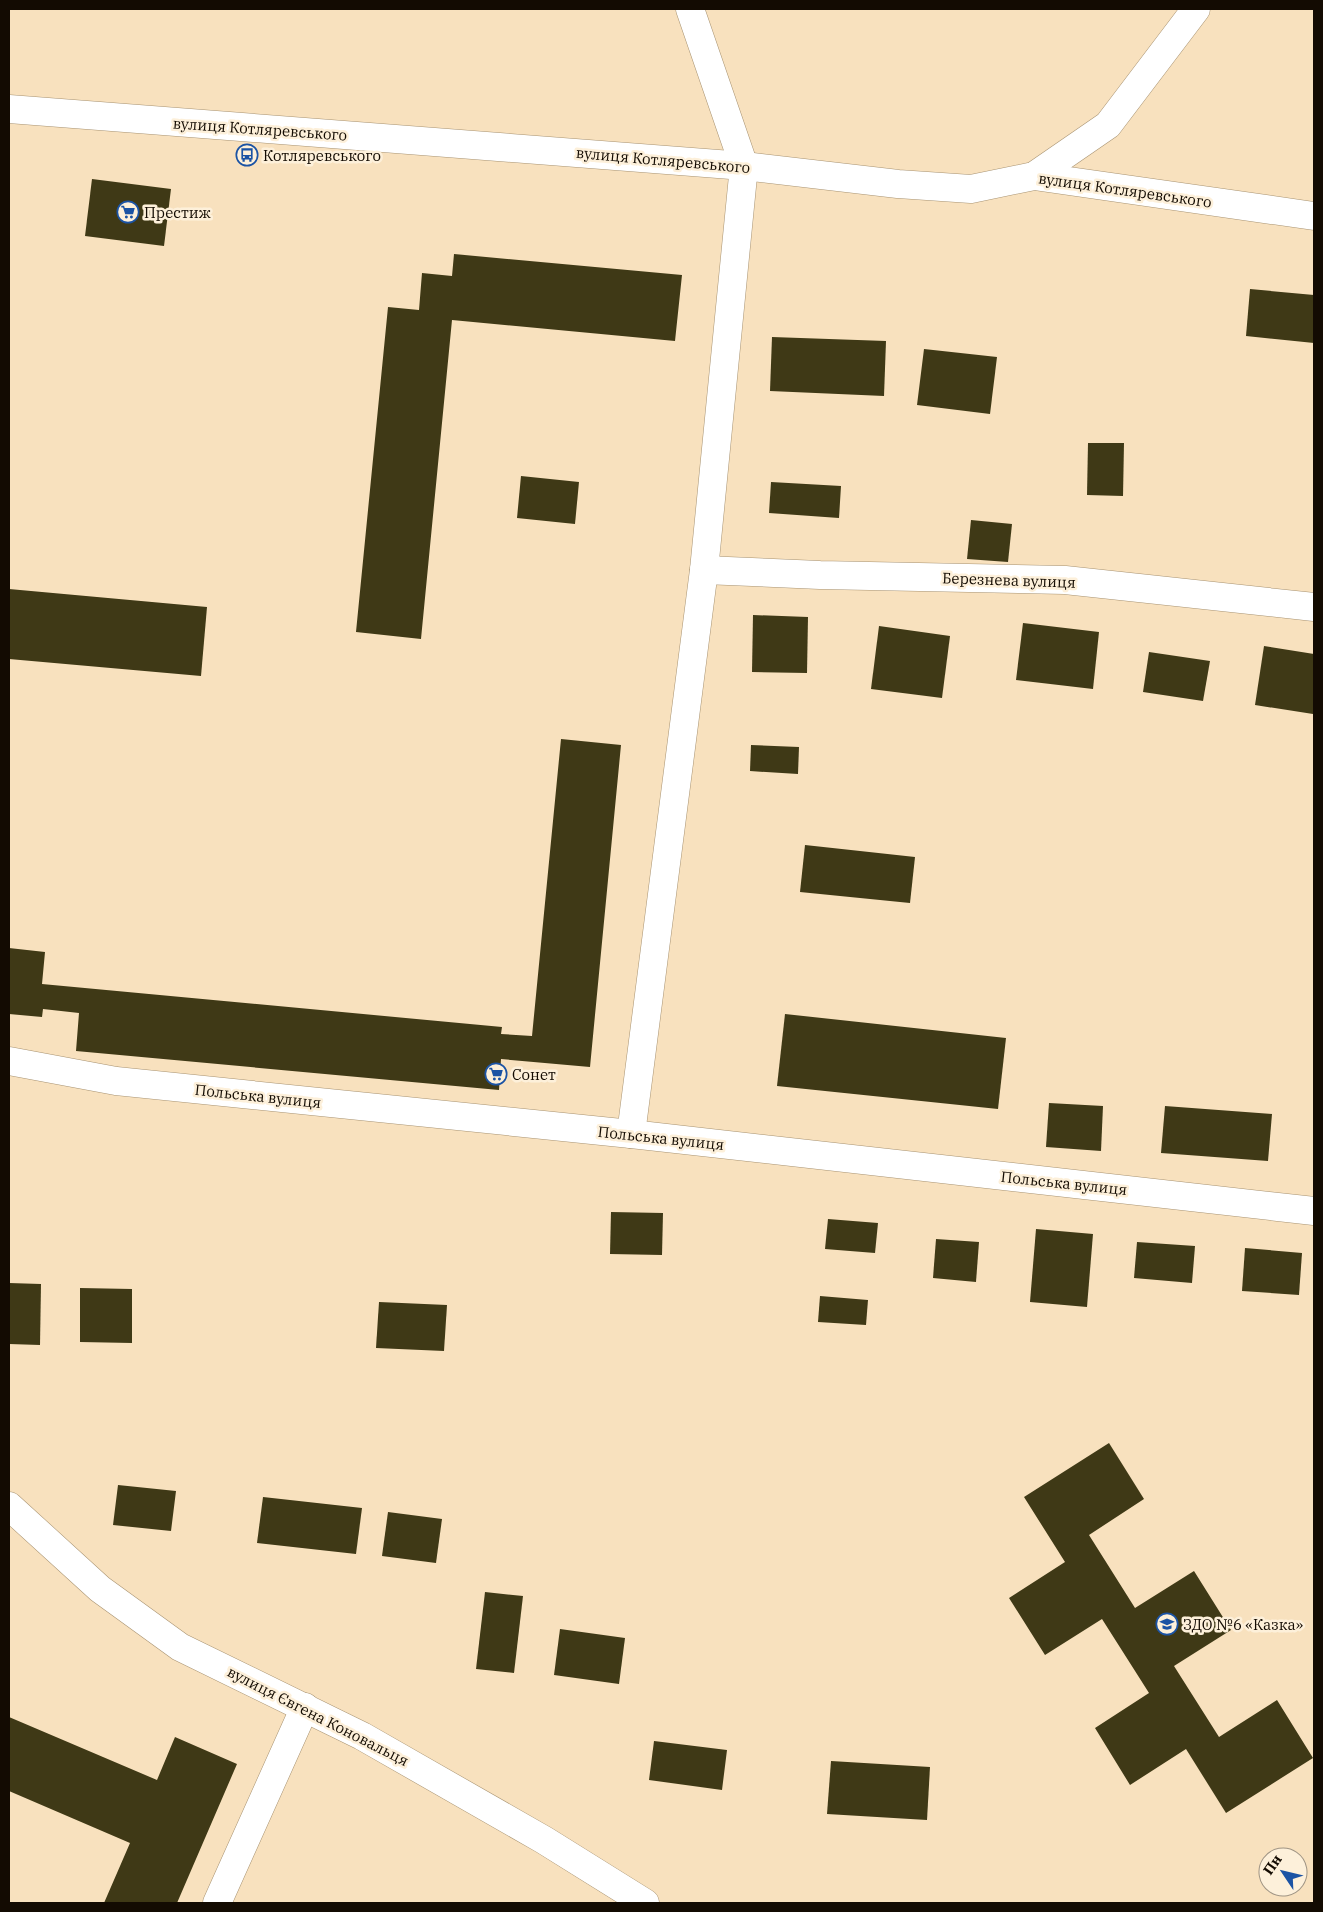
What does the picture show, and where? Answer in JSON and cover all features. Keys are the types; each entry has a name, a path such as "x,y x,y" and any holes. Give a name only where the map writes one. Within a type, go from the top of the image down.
{"street":[{"path":"631,1134 704,570 744,166 690,9"},
{"path":"1034,176 1108,125 1196,9"},
{"name":"вулиця Котляревського","path":"9,110 744,166 898,184 971,189 1034,176 1314,216"},
{"name":"Березнева вулиця","path":"704,570 820,575 1064,580 1314,607"},
{"name":"Польська вулиця","path":"9,1061 116,1081 631,1134 1314,1211"},
{"name":"вулиця Євгена Коновальця","path":"9,1506 100,1589 180,1647 362,1736 535,1835 645,1903"},
{"path":"217,1903 305,1707"}],"building":[{"name":"Престиж","path":"92,179 171,189 164,246 85,236"},
{"path":"454,254 682,275 675,341 452,320 421,639 356,632 388,307 419,310 422,273 452,276"},
{"path":"1250,289 1314,295 1314,343 1246,336"},
{"path":"772,337 886,341 884,396 770,391"},
{"path":"924,349 997,357 990,414 917,405"},
{"path":"1088,443 1124,443 1123,496 1087,495"},
{"path":"521,476 579,482 575,524 517,518"},
{"path":"771,482 841,486 839,518 769,513"},
{"path":"971,520 1012,524 1008,562 967,559"},
{"path":"9,589 207,607 201,676 9,659"},
{"path":"753,615 808,617 807,673 752,672"},
{"path":"1023,623 1099,632 1093,689 1016,680"},
{"path":"879,626 950,636 942,698 871,689"},
{"path":"1264,646 1314,654 1313,714 1255,705"},
{"path":"1149,652 1210,661 1203,701 1143,692"},
{"path":"561,739 621,745 590,1067 501,1059 499,1090 76,1051 79,1013 43,1009 42,1017 9,1014 9,948 45,952 42,984 502,1027 501,1034 532,1036"},
{"path":"751,745 799,747 798,774 750,771"},
{"path":"805,845 915,857 910,903 800,892"},
{"path":"785,1014 1006,1038 998,1109 777,1086"},
{"path":"1049,1103 1103,1106 1101,1151 1046,1147"},
{"path":"1165,1106 1272,1114 1268,1161 1161,1153"},
{"path":"611,1212 663,1213 662,1255 610,1254"},
{"path":"828,1219 878,1223 875,1253 825,1249"},
{"path":"1036,1229 1093,1234 1087,1307 1030,1302"},
{"path":"936,1239 979,1242 976,1282 933,1278"},
{"path":"1137,1242 1195,1246 1192,1283 1134,1278"},
{"path":"1245,1248 1302,1253 1299,1295 1242,1291"},
{"path":"9,1283 41,1284 40,1345 9,1344"},
{"path":"80,1288 132,1289 132,1343 80,1342"},
{"path":"820,1296 868,1300 866,1325 818,1322"},
{"path":"379,1302 447,1305 444,1351 376,1348"},
{"name":"ЗДО №6 «Казка»","path":"1109,1443 1144,1499 1089,1535 1135,1608 1194,1571 1231,1630 1174,1666 1219,1737 1277,1700 1313,1758 1226,1813 1186,1749 1130,1785 1095,1728 1149,1693 1102,1619 1045,1655 1009,1598 1065,1562 1024,1497"},
{"path":"118,1485 176,1491 171,1531 113,1525"},
{"path":"263,1497 362,1508 356,1554 257,1543"},
{"path":"388,1512 442,1519 436,1563 382,1556"},
{"path":"485,1592 523,1596 514,1673 476,1669"},
{"path":"560,1629 625,1638 619,1684 554,1675"},
{"path":"9,1717 157,1780 175,1737 237,1764 177,1903 104,1903 130,1843 9,1791"},
{"path":"654,1741 727,1750 722,1790 649,1780"},
{"path":"831,1761 930,1767 927,1820 827,1814"}],"place":[{"name":"Котляревського","path":"247,155"},
{"name":"Престиж","path":"128,212"},
{"name":"Сонет","path":"496,1074"},
{"name":"ЗДО №6 «Казка»","path":"1167,1624"}]}
